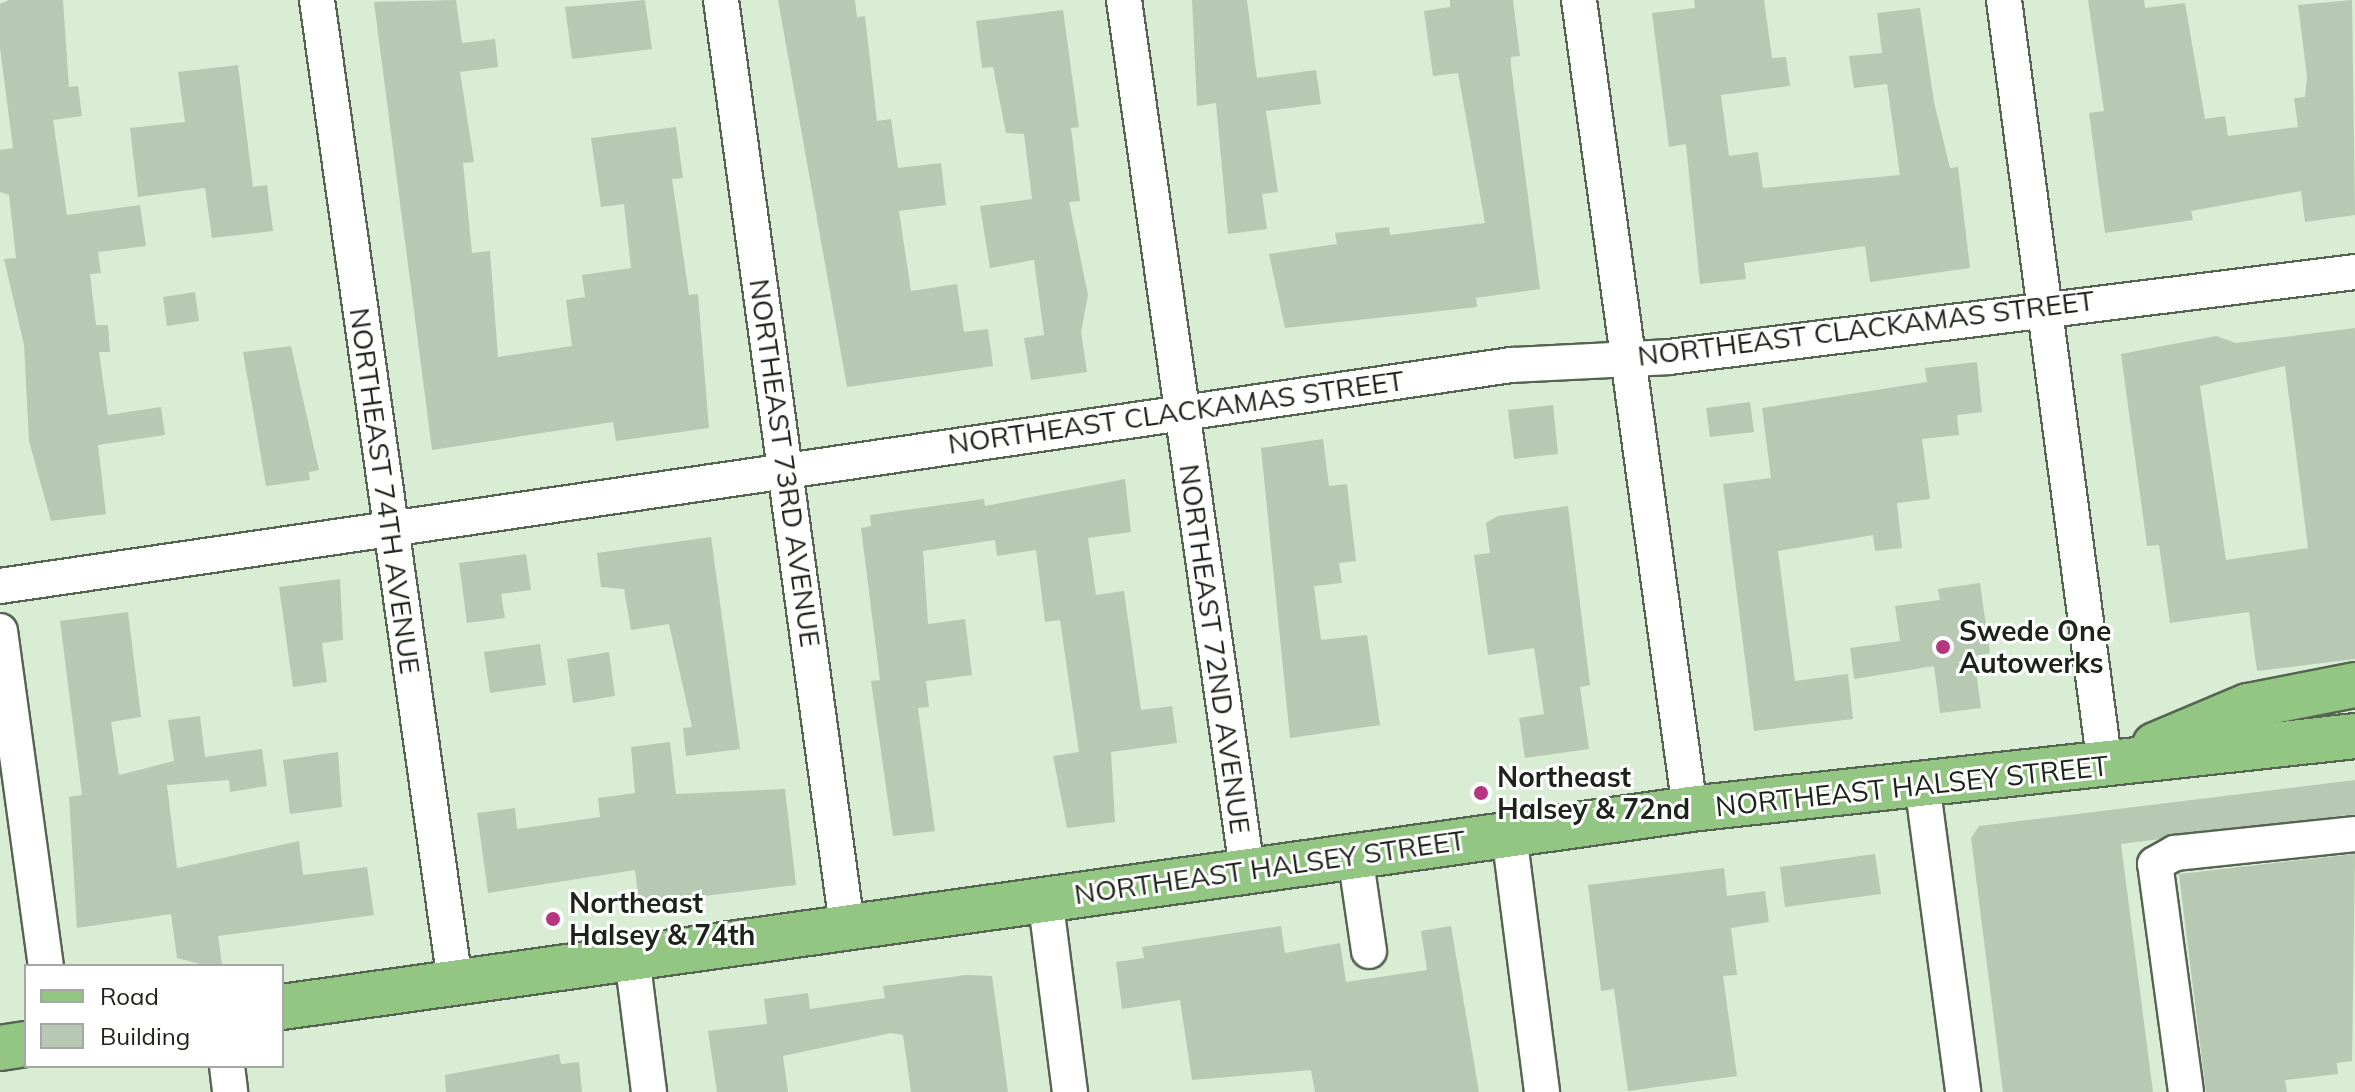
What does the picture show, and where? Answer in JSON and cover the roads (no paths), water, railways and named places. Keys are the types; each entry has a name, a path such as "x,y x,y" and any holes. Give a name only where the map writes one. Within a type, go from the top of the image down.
{"main road":[{"path":"2105,766 2248,706 2355,685"},
{"name":"NORTHEAST HALSEY STREET","path":"284,1007 1045,897 1690,809 2105,766 2355,736"},
{"path":"0,1048 24,1044"}],"street":[{"name":"NORTHEAST 74TH AVENUE","path":"317,0 455,982"},
{"name":"NORTHEAST 73RD AVENUE","path":"721,0 847,926"},
{"name":"NORTHEAST 72ND AVENUE","path":"1124,0 1247,870"},
{"path":"1579,0 1690,809"},
{"path":"2004,0 2105,766"},
{"name":"NORTHEAST CLACKAMAS STREET","path":"0,586 1181,410 1512,365 1628,358 2355,272"},
{"path":"0,631 46,964"},
{"path":"1922,783 1963,1092"},
{"path":"1509,834 1542,1092"},
{"path":"2186,1092 2155,864 2175,853 2355,834"},
{"path":"1355,855 1369,951"},
{"path":"1045,897 1070,1092"},
{"path":"632,957 649,1092"},
{"path":"227,1068 230,1092"}],"place":[{"name":"Swede One Autowerks","path":"1943,647"},
{"name":"Northeast Halsey & 72nd","path":"1481,793"},
{"name":"Northeast Halsey & 74th","path":"553,919"}]}
